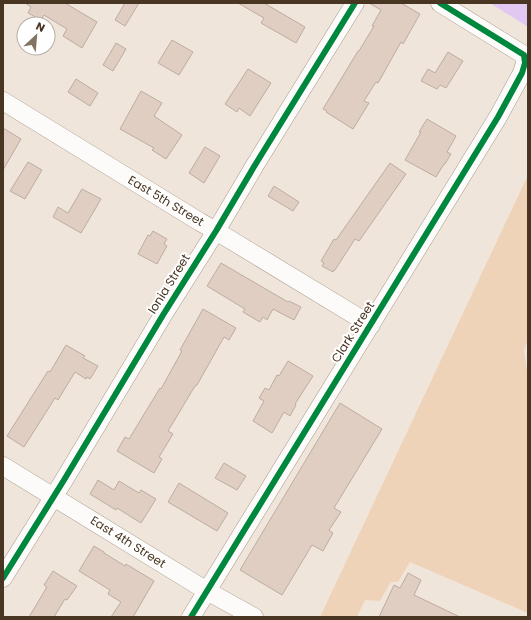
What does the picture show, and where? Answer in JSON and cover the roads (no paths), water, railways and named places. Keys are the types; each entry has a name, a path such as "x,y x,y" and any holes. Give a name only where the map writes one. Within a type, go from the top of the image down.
{"street":[{"name":"Ionia Street","path":"3,578 355,3"},
{"name":"Clark Street","path":"191,617 498,117 522,73 525,63 524,55 440,3"},
{"name":"East 5th Street","path":"3,101 370,325"},
{"name":"East 4th Street","path":"3,466 207,591 254,617"}]}
